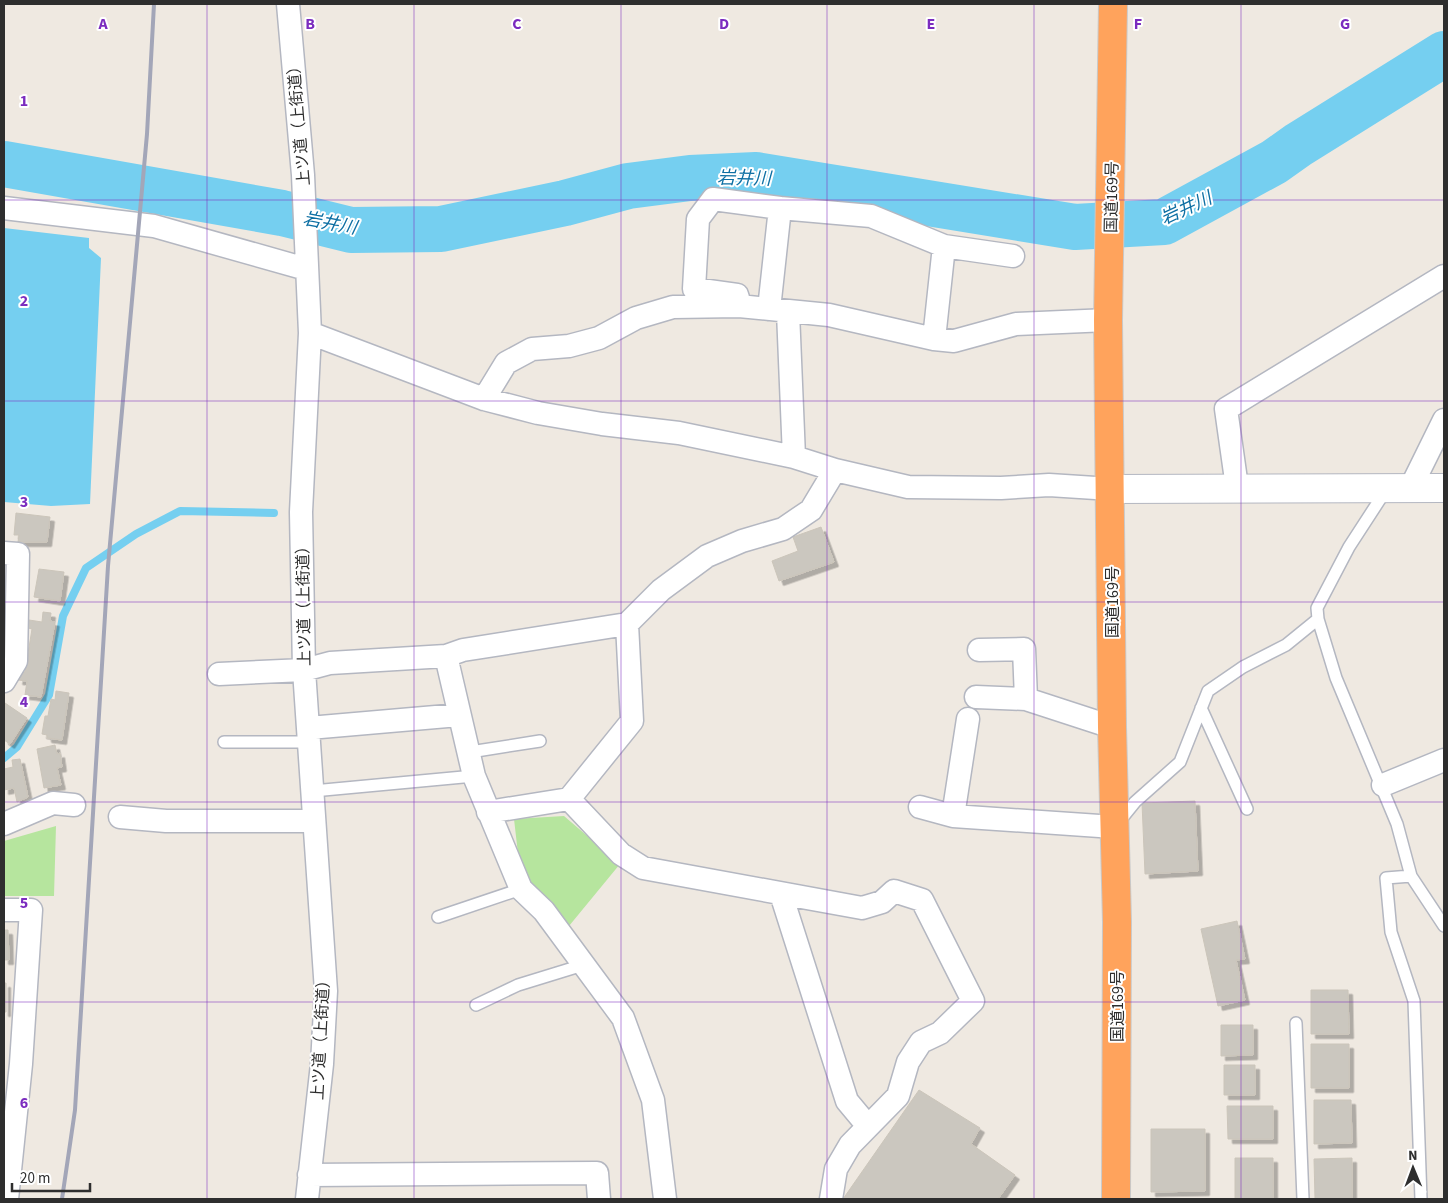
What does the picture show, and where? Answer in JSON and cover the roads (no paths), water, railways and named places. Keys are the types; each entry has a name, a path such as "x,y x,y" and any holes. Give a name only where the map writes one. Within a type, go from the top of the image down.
{"highway":[{"name":"国道169号","path":"1113,4 1108,320 1112,727 1117,922 1116,1199"}],"street":[{"name":"上ツ道（上街道）","path":"288,4 303,175 310,333 301,512 304,670 310,735 326,991 322,1064 307,1199"},
{"path":"739,306 737,295 694,289 698,220 713,199 780,208 871,216 944,246 1012,256"},
{"path":"4,208 154,226 306,270"},
{"path":"780,208 778,311 794,457"},
{"path":"934,339 944,246"},
{"path":"1237,487 1226,409 1444,276"},
{"path":"484,399 506,363 532,349 569,346 599,338 636,318 673,307 739,306 829,316 934,339 954,341 1016,324 1108,320"},
{"path":"310,333 484,399 538,413 679,434 794,457 835,470 908,487 1001,488 1049,485 1111,489 1237,487 1444,488"},
{"path":"1398,488 1444,420"},
{"path":"219,674 304,670 330,664 446,656 463,650 627,624 661,590 707,556 742,541 782,529 811,510 835,470"},
{"path":"4,553 18,554 16,661 4,680"},
{"path":"488,812 569,799 632,721 627,624"},
{"path":"979,650 1024,649 1026,699"},
{"path":"446,656 459,715 470,752 474,776 521,889 544,912 623,1018 653,1100 665,1199"},
{"path":"976,697 1026,699 1112,727"},
{"path":"310,735 459,715"},
{"path":"953,816 968,719"},
{"path":"1383,785 1444,760"},
{"path":"569,799 621,854 643,868 862,908 882,902 894,891 922,900 973,1001 940,1033 921,1042 908,1062 898,1096 850,1144 836,1169 831,1199"},
{"path":"4,824 53,803 74,805"},
{"path":"920,808 953,816 1114,827"},
{"path":"120,817 166,821 314,821"},
{"path":"782,894 846,1101 867,1125"},
{"path":"4,910 31,910 13,1064 7,1199"},
{"path":"309,1175 597,1173 599,1199"}],"lane":[{"path":"1398,488 1349,547 1317,608 1318,619 1336,678 1398,824 1411,876 1444,926"},
{"path":"1114,827 1135,802 1180,762 1208,691 1243,667 1286,645 1318,619"},
{"path":"1201,708 1247,809"},
{"path":"224,742 310,735"},
{"path":"470,752 540,741"},
{"path":"313,791 474,776"},
{"path":"1411,876 1386,878 1391,932 1414,1000 1421,1199"},
{"path":"438,917 521,889"},
{"path":"476,1004 518,984 583,965"},
{"path":"1296,1023 1303,1199"}],"water":[{"path":"4,228 89,238 89,248 101,258 90,504 51,506 4,502"}],"waterway":[{"name":"岩井川","path":"4,164 282,213 351,230 441,229 565,203 628,186 690,178 756,175 1075,227 1164,222 1274,162 1444,54"},
{"path":"4,758 17,747 49,695 63,616 86,568 136,534 180,511 274,513"}],"railway":[{"path":"62,1199 75,1110 108,566 147,134 154,4"}]}
